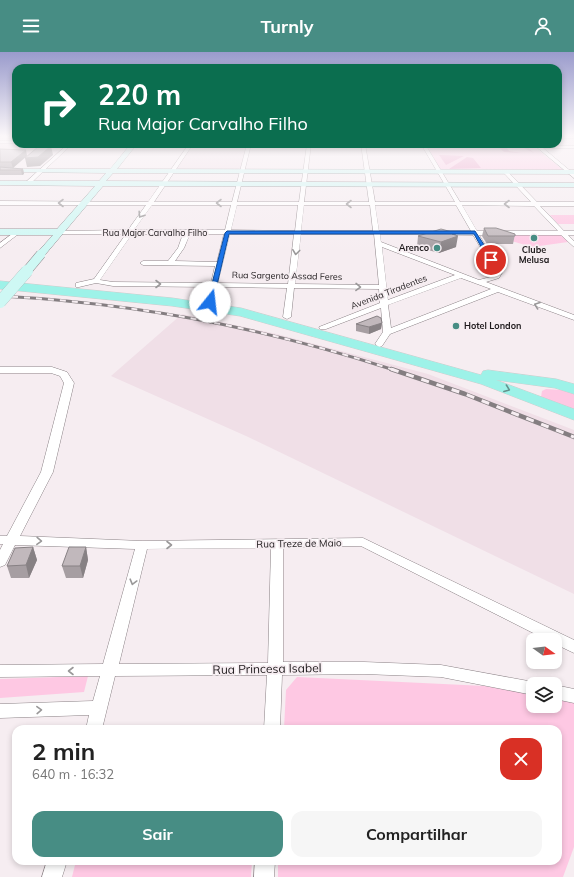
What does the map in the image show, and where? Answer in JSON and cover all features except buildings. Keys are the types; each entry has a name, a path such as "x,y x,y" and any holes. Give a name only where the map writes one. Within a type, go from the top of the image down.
{"main road":[{"path":"0,280 75,289 89,295 172,302 241,312 463,374 537,400 574,415"},
{"path":"0,285 75,289 100,285 210,302 287,317 488,374 556,384 574,390"},
{"path":"89,295 100,285"},
{"path":"537,400 534,393 537,389 543,386 556,384"}],"street":[{"path":"0,183 8,176"},
{"path":"28,183 36,176"},
{"path":"0,302 41,254 55,234 84,204 108,176"},
{"path":"100,285 130,232 168,176"},
{"path":"210,302 242,176"},
{"path":"287,317 305,176"},
{"path":"366,176 378,243 387,332"},
{"path":"441,176 499,273 497,277 479,282"},
{"path":"508,176 574,245"},
{"path":"0,183 574,185"},
{"path":"0,203 574,204"},
{"name":"Rua Major Carvalho Filho","path":"0,232 55,234 130,232 574,233"},
{"path":"0,246 18,232"},
{"path":"170,264 181,248 187,233"},
{"path":"378,243 462,275 496,290 574,318"},
{"path":"143,264 220,264"},
{"name":"Avenida Tiradentes","path":"323,327 462,275"},
{"path":"100,285 119,284"},
{"name":"Rua Sargento Assad Feres","path":"100,285 215,284 382,287"},
{"path":"379,344 387,332 496,290"},
{"path":"0,370 52,370 64,374 68,383 47,472 5,540 0,562"},
{"name":"Rua Treze de Maio","path":"5,540 142,545 363,542 574,647"},
{"path":"272,725 275,668 277,544"},
{"path":"95,725 142,545"},
{"name":"Rua Princesa Isabel","path":"0,671 364,668 441,671 526,687"},
{"path":"562,693 574,696"},
{"path":"0,711 100,708"},
{"path":"52,877 56,865"},
{"path":"264,877 265,865"}],"shaded area":[{"name":"Clube Melusa","path":"550,215 574,215 574,224 558,224"},
{"name":"Clube Melusa","path":"488,234 561,234 568,242 532,247"},
{"path":"182,314 277,334 428,374 574,430 574,594 246,436 111,376"},
{"path":"546,389 574,393 574,411 541,397 542,391"},
{"path":"88,676 84,692 0,698 0,679"},
{"path":"297,677 485,686 526,693 526,713 562,713 562,699 574,701 574,847 563,877 278,877 278,865 562,865 562,725 284,725 286,690"},
{"path":"75,865 252,865 251,877 72,877"}],"railway":[{"path":"0,296 50,299 101,305 150,311 200,320 297,342 393,370"},
{"path":"393,370 465,394 574,437"}],"place":[{"name":"Clube Melusa","path":"534,238"},
{"name":"Arenco","path":"437,248"},
{"name":"Hotel London","path":"456,326"}],"route":[{"path":"210,302 227,233 475,233 491,260"}]}
